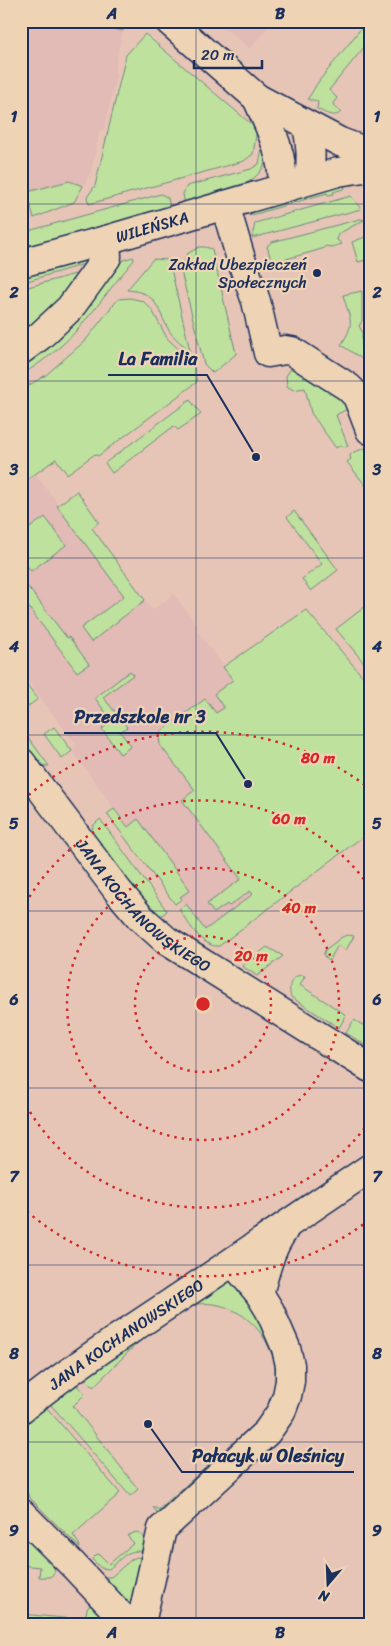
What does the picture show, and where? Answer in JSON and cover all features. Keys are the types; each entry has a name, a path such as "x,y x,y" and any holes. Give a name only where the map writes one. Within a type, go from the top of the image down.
{"street":[{"path":"169,21 257,98 307,126 340,142 370,153"},
{"path":"257,98 277,143 283,174 283,187"},
{"path":"307,126 312,165 309,180"},
{"name":"WILEŃSKA","path":"21,263 106,240 283,187 338,172 370,167"},
{"path":"225,205 240,259 256,301 268,353 285,350 292,351 348,387 357,396 370,430"},
{"path":"21,350 40,336 70,308 107,257 106,240"},
{"name":"JANA KOCHANOWSKIEGO","path":"21,762 118,892 140,917 167,941 370,1068"},
{"name":"JANA KOCHANOWSKIEGO","path":"21,1410 39,1394 100,1349 233,1262 370,1168"},
{"name":"JANA KOCHANOWSKIEGO","path":"259,1293 270,1254 276,1240 288,1225"},
{"path":"21,1513 122,1617 133,1624 143,1614 162,1530 267,1432 281,1412 290,1381 290,1365 286,1348 270,1311 259,1293 233,1262"}],"shaded area":[{"path":"21,21 125,21 114,72 117,73 104,130 100,130 91,172 74,202 21,221"},
{"path":"216,21 273,21 250,49"},
{"path":"86,340 67,474 56,459 35,474 59,505 77,491 92,528 152,610 174,594 198,627 196,629 243,692 370,810 213,942 72,751 77,746 21,672 21,391 46,375"}],"green space":[{"path":"90,21 125,21 123,31 90,24"},
{"path":"367,21 370,21 370,40 329,90 337,98 333,103 334,107 341,112 332,115 317,109 318,102 308,98 319,81"},
{"path":"145,34 257,129 253,154 244,161 89,204 87,197 95,186 126,55"},
{"path":"265,133 266,160 254,178 244,185 219,195 185,204 183,194 187,186 251,169 259,164"},
{"path":"69,181 83,186 74,202 34,218 27,192"},
{"path":"344,184 345,187 343,189 333,192 334,194 328,195 327,193 249,216 258,208"},
{"path":"161,194 168,198 170,208 21,250 21,233"},
{"path":"351,196 361,209 252,238 255,223"},
{"path":"360,219 364,220 338,234 337,240 342,244 331,247 326,246 322,249 272,263 267,246 272,242"},
{"path":"365,237 370,240 370,259 358,262 352,242"},
{"path":"199,247 212,249 236,354 213,373 204,364 181,271 187,254"},
{"path":"93,256 91,262 21,283 21,276"},
{"path":"133,257 134,260 76,331 54,352 21,375 21,358 117,262"},
{"path":"153,259 169,260 190,351 170,332 159,309 151,298 137,291 127,290"},
{"path":"90,270 21,343 21,289"},
{"path":"362,291 362,321 359,326 362,331 362,353 370,353 370,364 341,345 350,326 343,295"},
{"path":"130,298 143,301 152,310 167,338 193,363 197,382 98,456 95,454 67,474 56,459 21,484 21,390 46,375 86,340 119,299"},
{"path":"294,368 347,400 349,408 336,415 348,446 344,447 341,445 336,448 311,413 305,388 293,390 287,386 286,376"},
{"path":"190,400 201,414 178,430 174,426 112,473 105,463"},
{"path":"366,448 370,459 370,491 347,462 351,459 351,453"},
{"path":"77,491 99,522 92,528 145,600 91,642 81,628 124,596 57,506"},
{"path":"294,511 338,570 311,591 302,579 322,564 287,517"},
{"path":"45,517 66,545 31,571 21,558 21,534"},
{"path":"21,578 89,664 77,672 21,597"},
{"path":"366,606 370,611 370,670 336,629"},
{"path":"306,610 370,685 370,831 219,946 213,945 207,943 196,933 179,909 186,904 205,930 253,894 250,891 229,906 227,904 214,913 207,904 241,879 182,800 195,790 160,745 159,736 162,731 205,699 216,713 224,708 214,694 233,680 223,667"},
{"path":"130,671 133,675 103,697 127,727 120,732 131,746 120,754 102,729 112,721 95,698"},
{"path":"21,677 38,699 27,707 21,700"},
{"path":"54,727 72,751 62,759 44,734"},
{"path":"21,729 49,766 36,765 21,745"},
{"path":"114,809 128,827 138,819 190,890 180,897 182,899 175,904 107,814"},
{"path":"100,819 167,911 157,919 131,892 91,834 93,826"},
{"path":"347,935 354,936 346,950 338,945 329,961 324,956 325,950"},
{"path":"267,947 283,956 257,976 242,966"},
{"path":"302,975 305,976 300,985 346,1015 339,1028 291,997 292,980"},
{"path":"354,1020 370,1029 369,1047 346,1033"},
{"path":"224,1272 233,1275 247,1292 267,1329 279,1362 279,1391 272,1407 258,1426 159,1515 154,1506 158,1510 255,1424 262,1415 268,1406 275,1384 275,1367 271,1351 253,1324 240,1314 225,1307 209,1304 192,1305 181,1309 155,1328 93,1387 82,1374"},
{"path":"72,1380 85,1394 73,1406 138,1489 130,1496 45,1398"},
{"path":"41,1401 120,1493 73,1535 80,1548 31,1499 25,1489 21,1465 21,1418"},
{"path":"21,1531 49,1559 55,1570 51,1576 39,1577 40,1567 21,1565"},
{"path":"136,1532 142,1535 145,1540 145,1552 134,1551 129,1553 109,1569 101,1568 92,1559 97,1554 109,1564 134,1543 127,1536"},
{"path":"137,1557 148,1560 135,1611 103,1577 111,1577"},
{"path":"89,1606 109,1625 21,1625 21,1614 85,1620"}],"place":[{"name":"Zakład Ubezpieczeń Społecznych","path":"317,273"},
{"name":"La Familia","path":"256,457"},
{"name":"Przedszkole nr 3","path":"248,784"},
{"name":"Pałacyk w Oleśnicy","path":"148,1424"}]}
